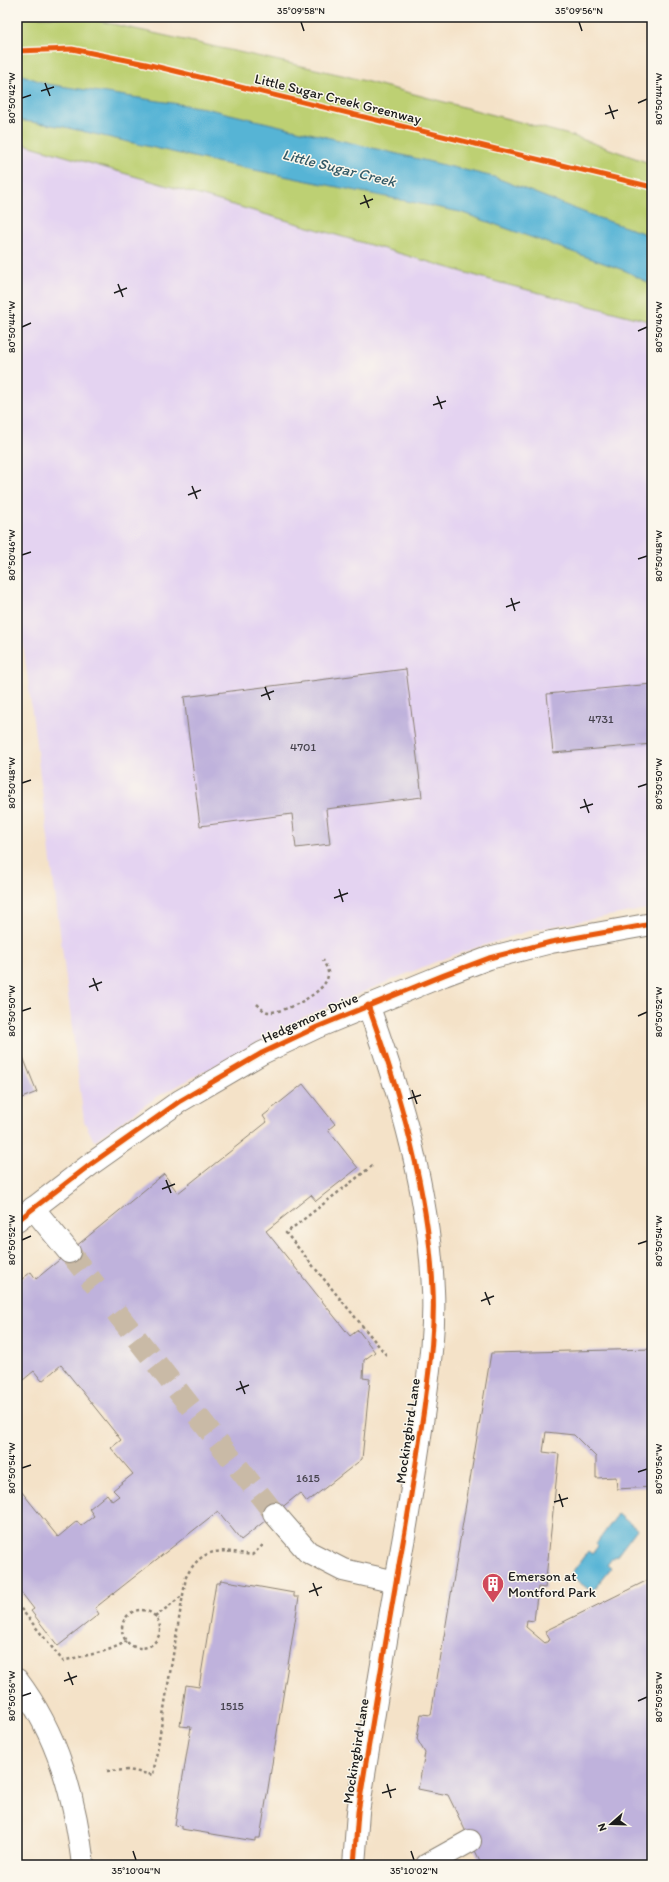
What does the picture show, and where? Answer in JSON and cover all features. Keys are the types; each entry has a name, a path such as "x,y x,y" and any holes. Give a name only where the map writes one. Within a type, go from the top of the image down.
{"street":[{"name":"Hedgemore Drive","path":"25,1214 180,1101 262,1053 317,1027 368,1005 489,958 551,942 652,924"},
{"name":"Mockingbird Lane","path":"354,1865 358,1812 415,1471 427,1383 432,1330 433,1286 430,1245 406,1123 396,1084 368,1005"},
{"path":"25,1214 69,1252"},
{"path":"274,1513 308,1552 343,1570 396,1582"},
{"path":"17,1680 48,1728 60,1756 78,1834 83,1865"},
{"path":"426,1865 470,1841"}],"path":[{"path":"257,1004 264,1011 276,1012 314,995 325,985 329,974 323,960"},
{"path":"372,1166 286,1233 388,1357"},
{"path":"107,1771 129,1770 153,1775 186,1577 192,1566 200,1557 224,1551 252,1554 268,1540"},
{"path":"155,1617 183,1596"},
{"path":"17,1604 63,1661 86,1654 112,1649 126,1641"},
{"path":"140,1610 151,1613 155,1617 159,1623 158,1636 150,1645 138,1647 126,1641 122,1630 125,1619 129,1614 140,1610"}],"shaded area":[{"path":"17,142 501,283 652,322 652,908 532,930 450,956 377,986 304,1017 157,1097 94,1141 84,1121 17,594"}],"green space":[{"path":"17,17 81,17 342,75 573,136 652,164 652,322 501,283 17,142"}],"water":[{"name":"Little Sugar Creek","path":"17,73 47,84 205,108 494,177 596,217 652,236 652,285 626,271 460,212 215,162 64,127 17,120"},
{"path":"618,1514 637,1529 616,1557 614,1556 607,1565 611,1568 592,1592 570,1575 588,1551 592,1554 598,1546 596,1544"}],"building":[{"path":"406,669 422,797 326,809 330,844 296,848 292,814 200,826 184,697"},
{"path":"652,684 652,744 553,753 547,694"},
{"path":"19,1047 37,1092 17,1100 17,1048"},
{"path":"303,1084 335,1124 328,1130 358,1168 316,1201 311,1195 266,1231 350,1336 358,1330 375,1352 364,1360 363,1378 370,1379 362,1459 307,1502 300,1493 241,1540 218,1511 95,1608 99,1614 58,1646 31,1611 34,1609 17,1587 17,1486 58,1537 77,1521 81,1526 94,1516 89,1509 107,1494 112,1501 119,1496 113,1490 133,1474 111,1448 121,1440 61,1365 42,1381 34,1371 17,1385 17,1283 31,1272 36,1279 164,1174 178,1193 267,1122 263,1116"},
{"name":"Emerson at Montford Park","path":"652,1349 652,1487 617,1489 616,1477 596,1478 596,1457 574,1435 546,1432 543,1452 559,1454 545,1588 538,1587 534,1621 527,1620 526,1627 545,1643 550,1640 545,1631 652,1578 652,1865 482,1865 448,1795 418,1789 425,1753 417,1739 421,1714 431,1715 491,1353"},
{"path":"221,1580 294,1593 294,1597 299,1597 260,1838 255,1838 255,1841 181,1829 181,1826 175,1825 191,1727 180,1726 186,1685 199,1687 216,1583 220,1583"}],"tunnel":[{"path":"69,1252 96,1286"},
{"path":"116,1312 274,1513"}],"cycle path":[{"name":"Little Sugar Creek Greenway","path":"17,51 72,49 146,64 652,187"},
{"path":"17,1221 91,1164 180,1101 262,1053 317,1027 489,958 551,942 652,924"},
{"path":"354,1865 358,1812 424,1409 433,1320 433,1290 430,1254 426,1217 419,1181 392,1074 368,1005"}],"place":[{"name":"Emerson at Montford Park","path":"493,1604"}]}
